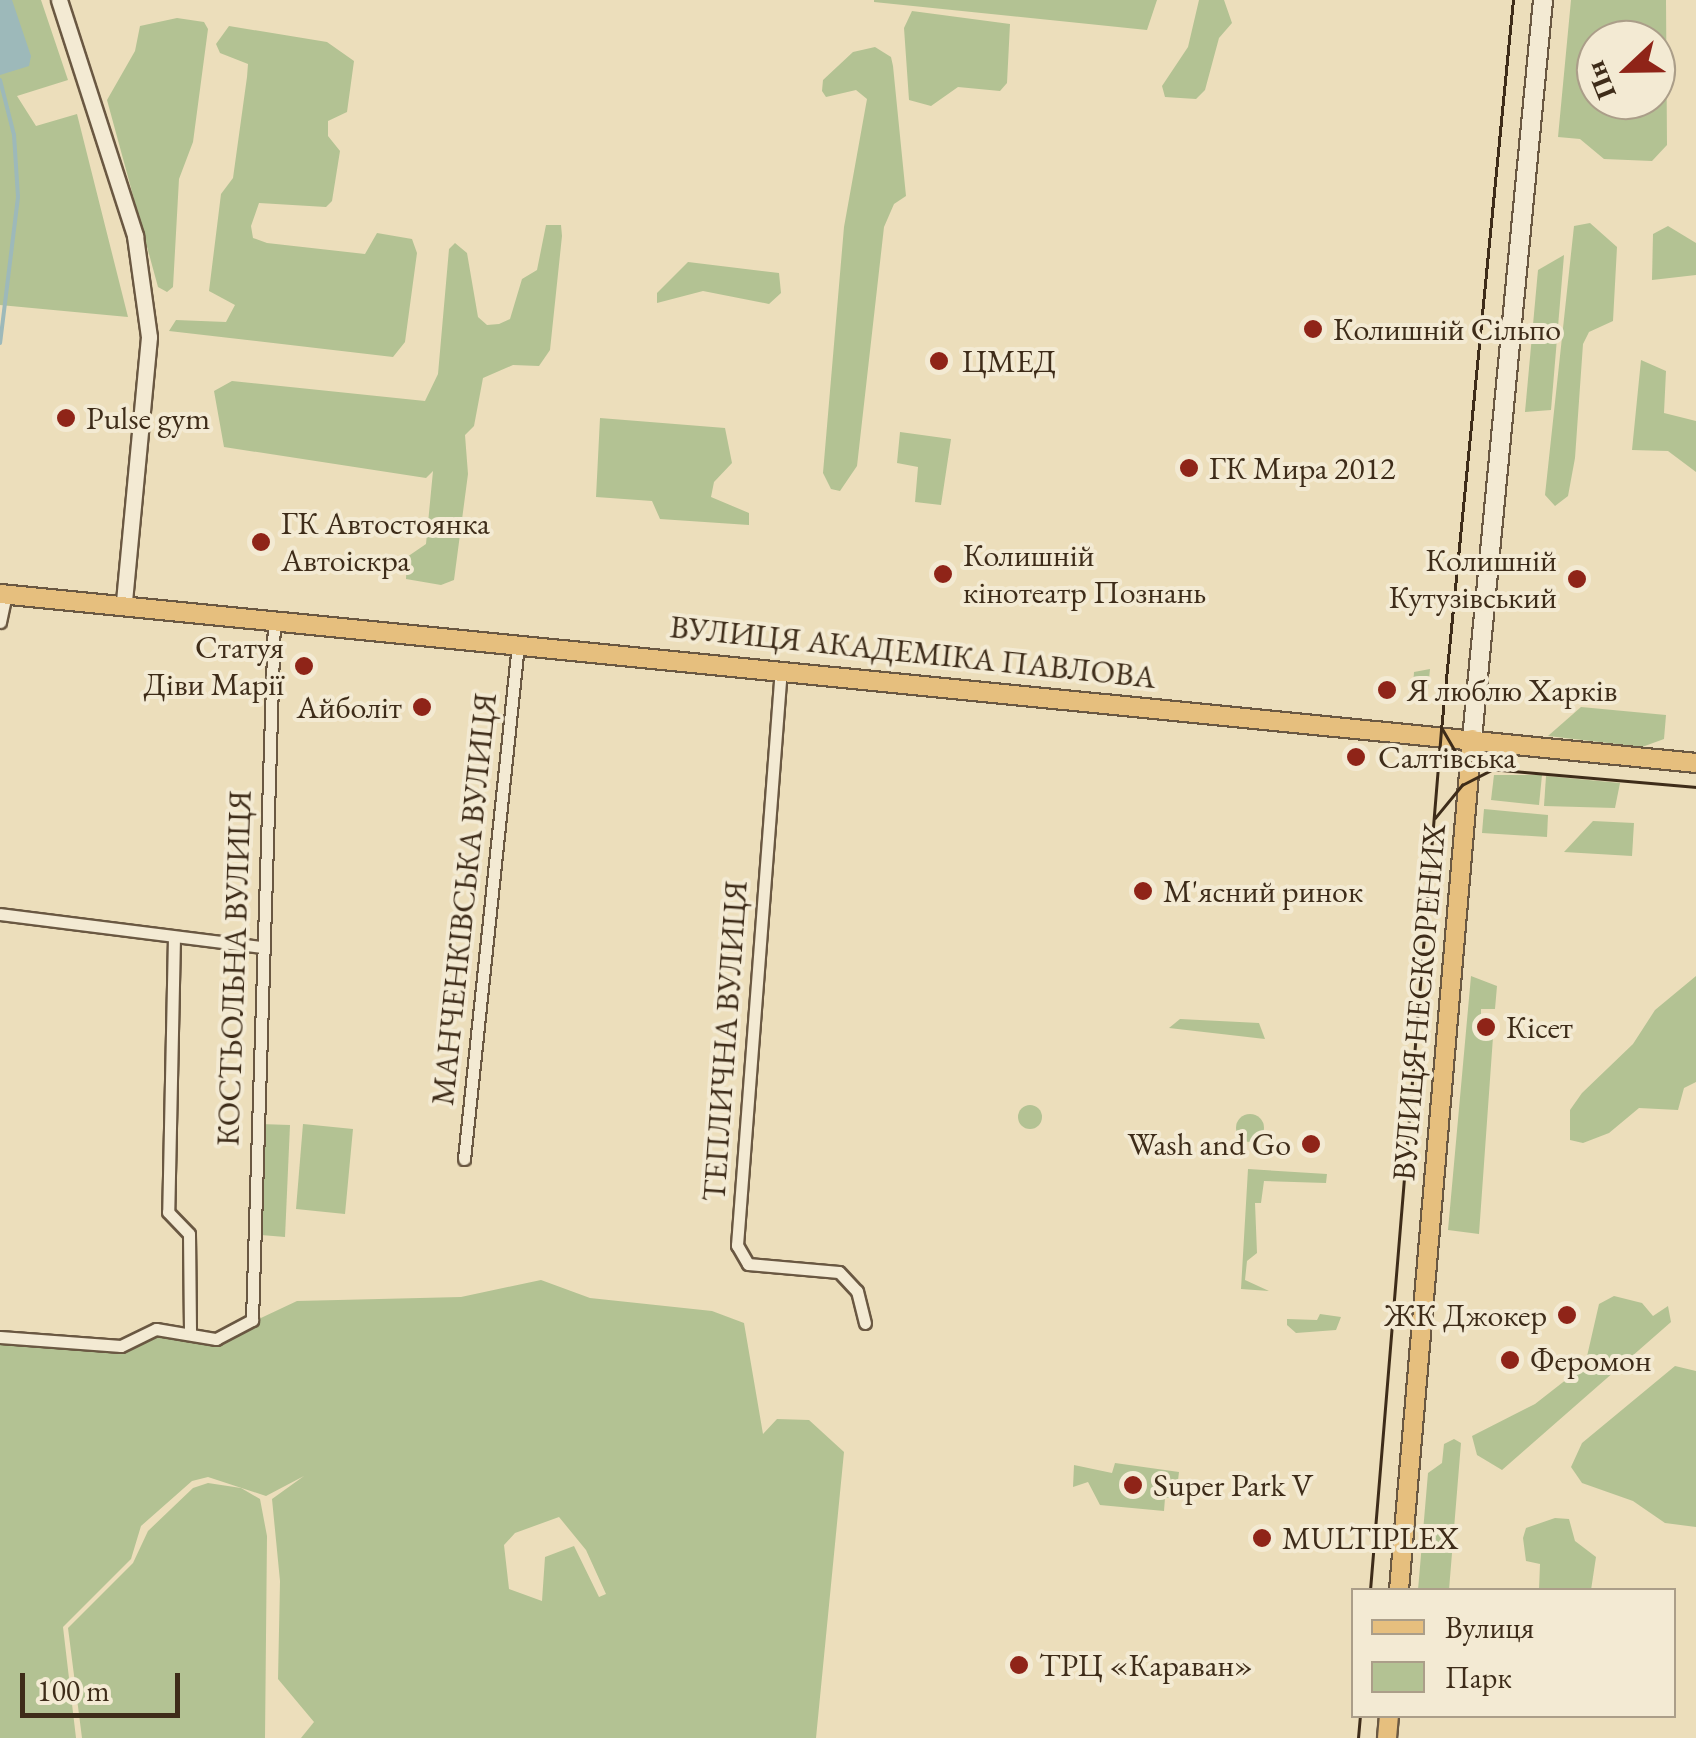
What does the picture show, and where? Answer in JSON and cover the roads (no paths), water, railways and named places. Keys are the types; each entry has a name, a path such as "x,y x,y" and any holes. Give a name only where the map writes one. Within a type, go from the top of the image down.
{"main road":[{"name":"ВУЛИЦЯ НЕСКОРЕНИХ","path":"1399,1588 1472,739 1543,0"},
{"name":"ВУЛИЦЯ АКАДЕМІКА ПАВЛОВА","path":"3,594 124,602 1696,763"}],"street":[{"path":"59,0 135,236 149,337 124,602"},
{"path":"0,622 3,594"},
{"name":"КОСТЬОЛЬНА ВУЛИЦЯ","path":"190,1330 216,1339 252,1320 274,618"},
{"name":"МАНЧЕНКІВСЬКА ВУЛИЦЯ","path":"464,1160 518,644"},
{"name":"ТЕПЛИЧНА ВУЛИЦЯ","path":"780,668 737,1244 748,1264 839,1272 858,1291 865,1324"},
{"path":"0,914 261,947"},
{"path":"0,1337 121,1346 156,1329 190,1330 189,1234 168,1212 174,937"}],"water":[{"path":"0,0 12,0 31,56 29,66 0,75"}],"waterway":[{"path":"0,80 14,135 18,197 0,343"}],"tram line":[{"path":"1370,1588 1441,730 1513,0"},
{"path":"1442,728 1459,758 1490,769 1696,787"},
{"path":"1435,818 1462,785 1495,768"},
{"path":"1358,1738 1360,1718"}],"place":[{"name":"Колишній Сільпо","path":"1313,329"},
{"name":"ЦМЕД","path":"939,361"},
{"name":"Pulse gym","path":"66,418"},
{"name":"ГК Мира 2012","path":"1189,468"},
{"name":"ГК Автостоянка Автоіскра","path":"261,542"},
{"name":"Колишній кінотеатр Познань","path":"943,574"},
{"name":"Колишній Кутузівський","path":"1577,579"},
{"name":"Статуя Діви Марії","path":"304,666"},
{"name":"Я люблю Харків","path":"1387,690"},
{"name":"Айболіт","path":"422,707"},
{"name":"Салтівська","path":"1356,757"},
{"name":"М'ясний ринок","path":"1143,891"},
{"name":"Кісет","path":"1486,1027"},
{"name":"Wash and Go","path":"1311,1144"},
{"name":"ЖК Джокер","path":"1567,1315"},
{"name":"Феромон","path":"1510,1360"},
{"name":"Super Park V","path":"1133,1485"},
{"name":"MULTIPLEX","path":"1262,1538"},
{"name":"ТРЦ «Караван»","path":"1019,1665"}]}
